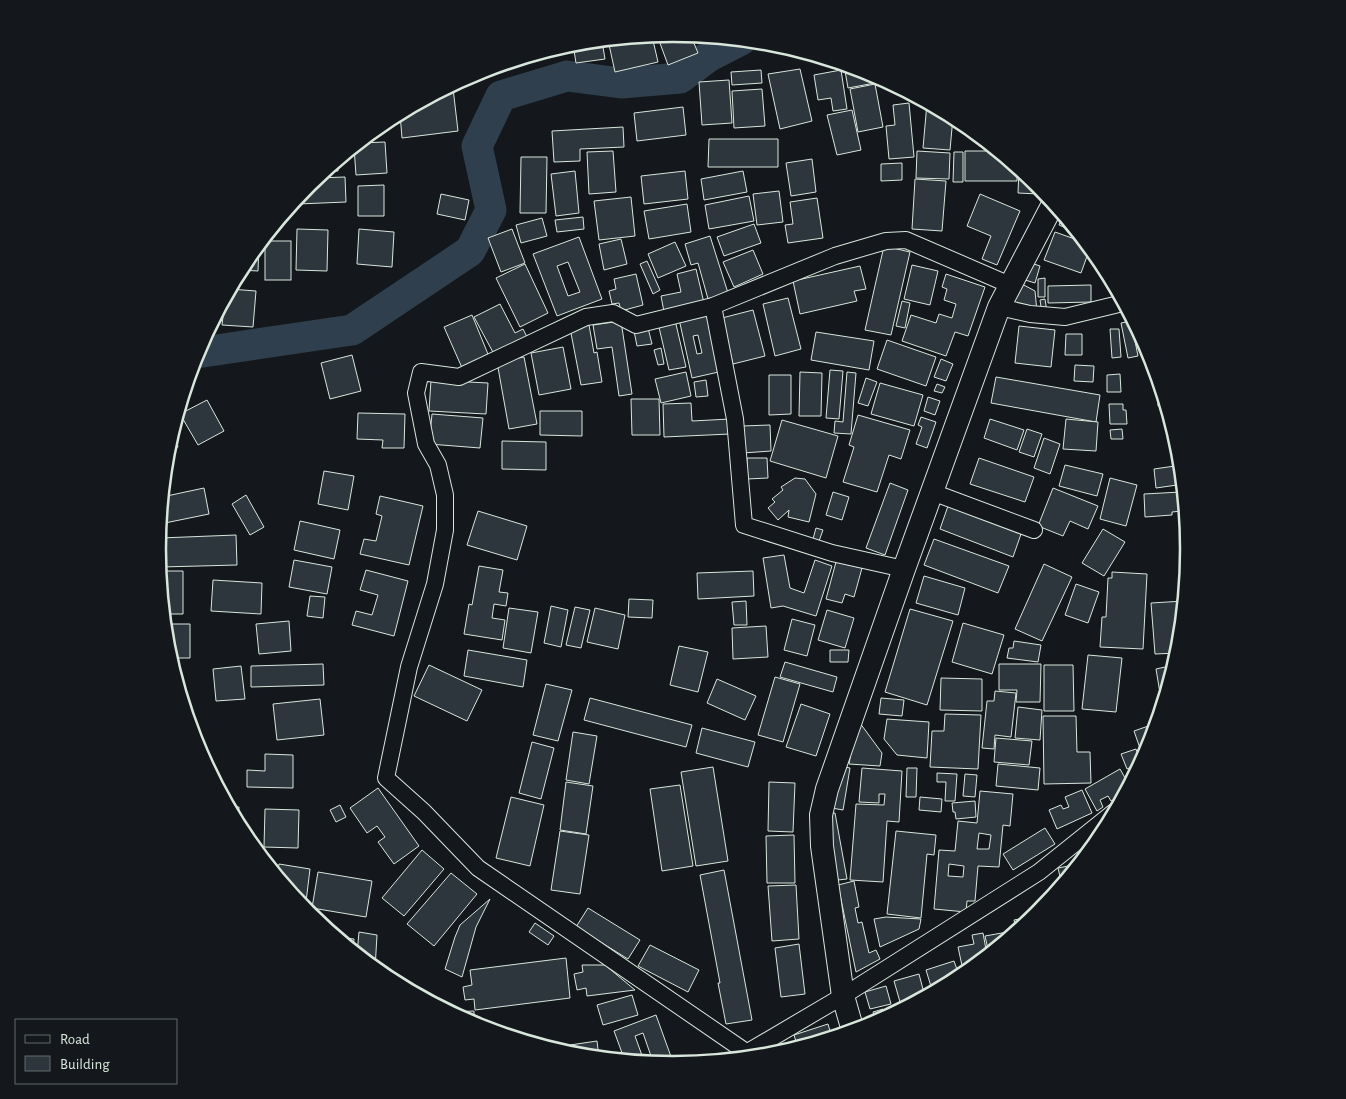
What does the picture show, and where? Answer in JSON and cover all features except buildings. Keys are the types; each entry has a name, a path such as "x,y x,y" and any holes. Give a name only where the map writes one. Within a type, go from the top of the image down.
{"street":[{"path":"851,1024 843,996 822,846 821,815 827,789 999,307 1050,210"},
{"path":"736,1052 478,868 424,812 386,778 409,667 435,584 445,530 445,495 438,465 426,444 416,393 422,372 459,377 586,317 613,313 636,325 713,306 835,256 886,241 906,240 1010,285"},
{"path":"999,307 1030,314 1066,317 1117,305"},
{"path":"713,306 735,419 744,525 832,553 904,569"},
{"path":"932,492 1034,530"},
{"path":"751,1050 843,996 1039,872 1099,824"}],"waterway":[{"path":"207,351 352,330 470,251 491,210 477,146 501,96 567,76 621,83 680,78 708,57 729,46"}]}
